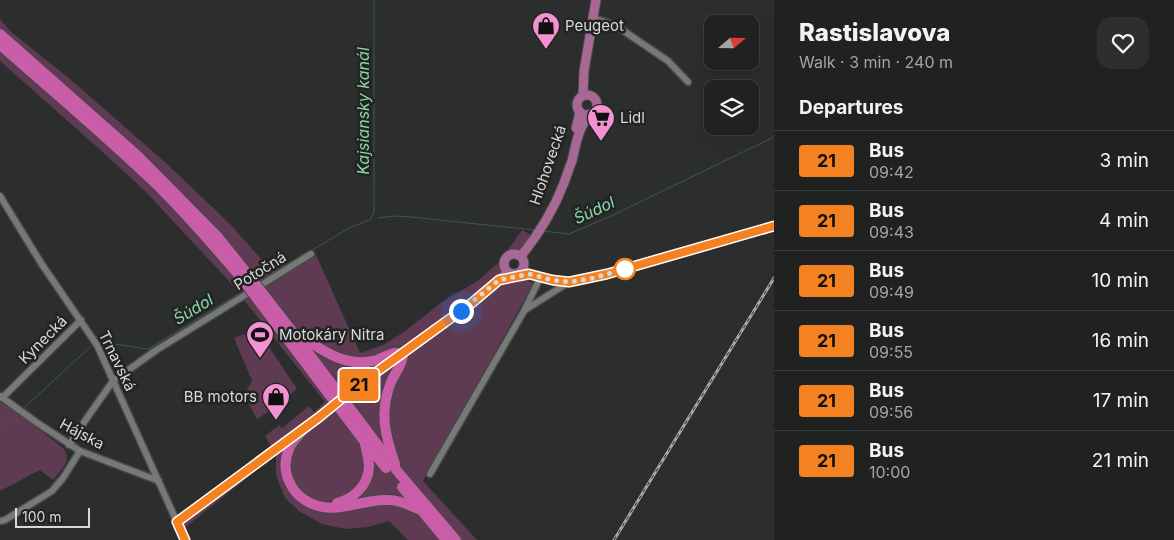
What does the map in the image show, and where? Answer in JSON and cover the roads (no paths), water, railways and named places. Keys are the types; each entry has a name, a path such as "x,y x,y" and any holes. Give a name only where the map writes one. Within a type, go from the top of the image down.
{"highway":[{"path":"0,34 164,180 218,237 246,279"},
{"path":"0,46 157,185 246,279 292,331 398,472 456,540"},
{"path":"261,297 364,441 446,540"},
{"path":"292,331 326,352 345,360 362,362 377,360 396,352 403,354 402,362 393,377 388,392 384,414 387,440 398,472"},
{"path":"284,447 289,474 299,491 318,502 336,504 351,497 365,482 369,468 364,441"},
{"path":"284,447 286,475 292,488 308,502 321,507 336,508 388,500 401,502 421,511"}],"main road":[{"path":"587,95 584,71 596,0"},
{"path":"587,95 597,100 598,106 590,114 580,112 578,109 579,99 587,95"},
{"name":"Hlohovecká","path":"539,231 561,175 580,112"},
{"name":"Hlohovecká","path":"539,231 554,207 571,161 579,132 590,114"},
{"path":"521,256 539,231"},
{"path":"514,254 521,256 525,262 526,272 516,274 508,272 504,266 506,258 514,254"},
{"path":"284,447 360,384 473,302 508,272"},
{"path":"499,280 526,272"}],"street":[{"path":"593,18 615,25 668,61 688,82"},
{"name":"Trnavská","path":"0,196 41,263 97,344 185,540"},
{"path":"526,272 540,278 569,282 607,274 774,226"},
{"name":"Potočná","path":"69,445 113,380 155,351 311,254"},
{"path":"430,474 524,310 540,278"},
{"path":"524,310 569,282"},
{"name":"Kynecká","path":"1,397 81,320"},
{"name":"Hájska","path":"1,397 80,451 159,481"},
{"path":"177,522 284,447"},
{"path":"0,521 5,520 52,491 68,471 80,451"}],"waterway":[{"name":"Kajsiansky kanál","path":"259,282 349,228 370,220 374,212 374,0"},
{"name":"Šúdol","path":"543,231 569,234 611,216 774,137"},
{"name":"Šúdol","path":"378,218 394,216 411,217 534,230"},
{"name":"Šúdol","path":"100,342 148,349 245,290"},
{"name":"Šúdol","path":"23,409 91,346"},
{"name":"Šúdol","path":"0,426 18,415"}],"railway":[{"path":"614,540 774,278"}],"place":[{"name":"Peugeot","path":"546,50"},
{"name":"Lidl","path":"601,142"},
{"name":"Motokáry Nitra","path":"260,359"},
{"name":"BB motors","path":"276,421"}]}
